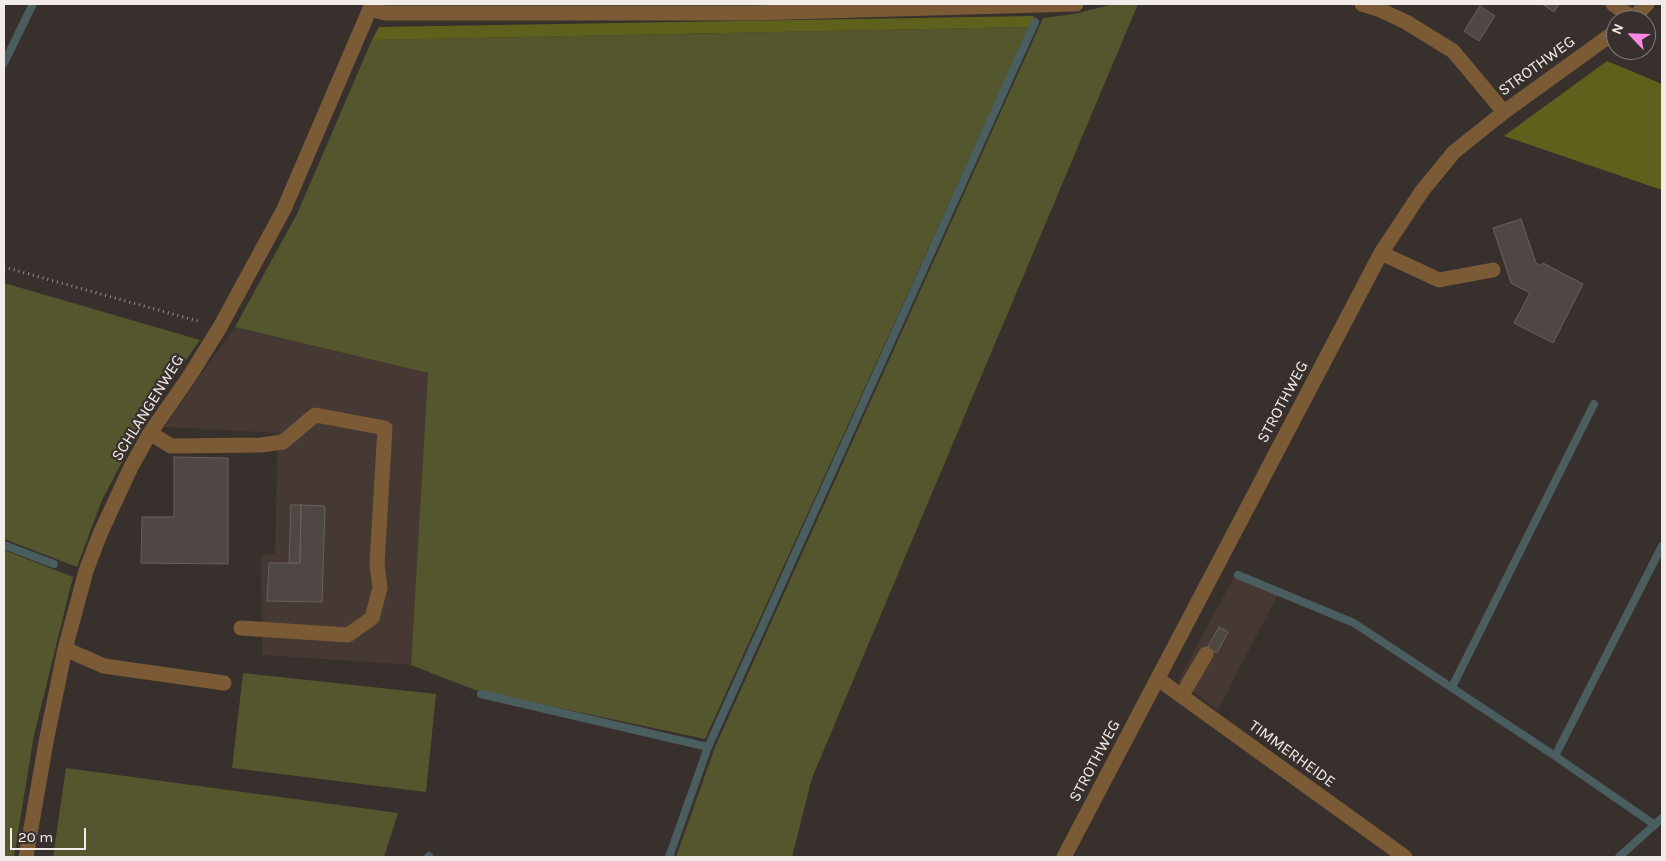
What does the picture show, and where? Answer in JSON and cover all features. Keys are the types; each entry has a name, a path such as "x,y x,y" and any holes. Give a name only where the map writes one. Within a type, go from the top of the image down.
{"street":[{"path":"371,7 385,13 753,13 1076,4"},
{"path":"1362,4 1406,22 1453,51 1504,112"},
{"name":"SCHLANGENWEG","path":"26,857 46,742 65,649 86,571 100,534 131,467 150,434 220,327 284,209 371,7"},
{"name":"STROTHWEG","path":"1064,857 1381,253 1422,191 1454,152 1504,112 1606,38"},
{"path":"1381,253 1439,280 1493,270"},
{"path":"150,434 171,446 262,445 282,442 315,415 385,428 377,564 380,588 372,618 348,635 241,628"},
{"path":"65,649 104,666 224,683"},
{"path":"1182,695 1206,654"},
{"name":"TIMMERHEIDE","path":"1158,679 1405,857"}],"path":[{"path":"4,267 220,327"}],"shaded area":[{"path":"1034,16 1029,27 372,40 379,27"},
{"path":"1607,61 1662,84 1662,190 1504,136"},
{"path":"235,327 428,373 411,665 262,655 261,556 275,553 278,433 164,427"},
{"path":"1234,577 1278,594 1218,710 1178,681"}],"green space":[{"path":"1114,4 1138,4 812,778 792,857 676,857 715,747 1043,18 1074,14"},
{"path":"1029,27 705,739 475,690 411,665 428,373 235,327 297,214 372,40"},
{"path":"4,283 200,340 154,405 131,445 102,500 77,567 4,539"},
{"path":"4,550 73,577 34,735 14,857 4,857"},
{"path":"243,673 436,694 426,792 232,768"},
{"path":"66,768 398,813 384,857 53,857"}],"building":[{"path":"1542,4 1559,4 1554,12"},
{"path":"1480,6 1495,16 1479,41 1464,31"},
{"path":"1521,219 1536,263 1542,266 1543,263 1583,284 1553,343 1514,323 1530,293 1511,283 1493,228"},
{"path":"174,457 228,458 228,564 141,563 142,517 174,517"},
{"path":"291,505 301,505 300,563 289,563"},
{"path":"301,505 325,506 322,602 267,601 269,563 300,563"},
{"path":"1219,627 1228,632 1217,653 1207,648"}],"waterway":[{"path":"4,63 33,4"},
{"path":"669,857 708,747 1035,22"},
{"path":"1452,687 1594,404"},
{"path":"4,545 54,564"},
{"path":"1555,756 1662,546"},
{"path":"1238,575 1354,623 1555,756 1655,825"},
{"path":"481,694 708,747"},
{"path":"1619,857 1662,818"}]}
